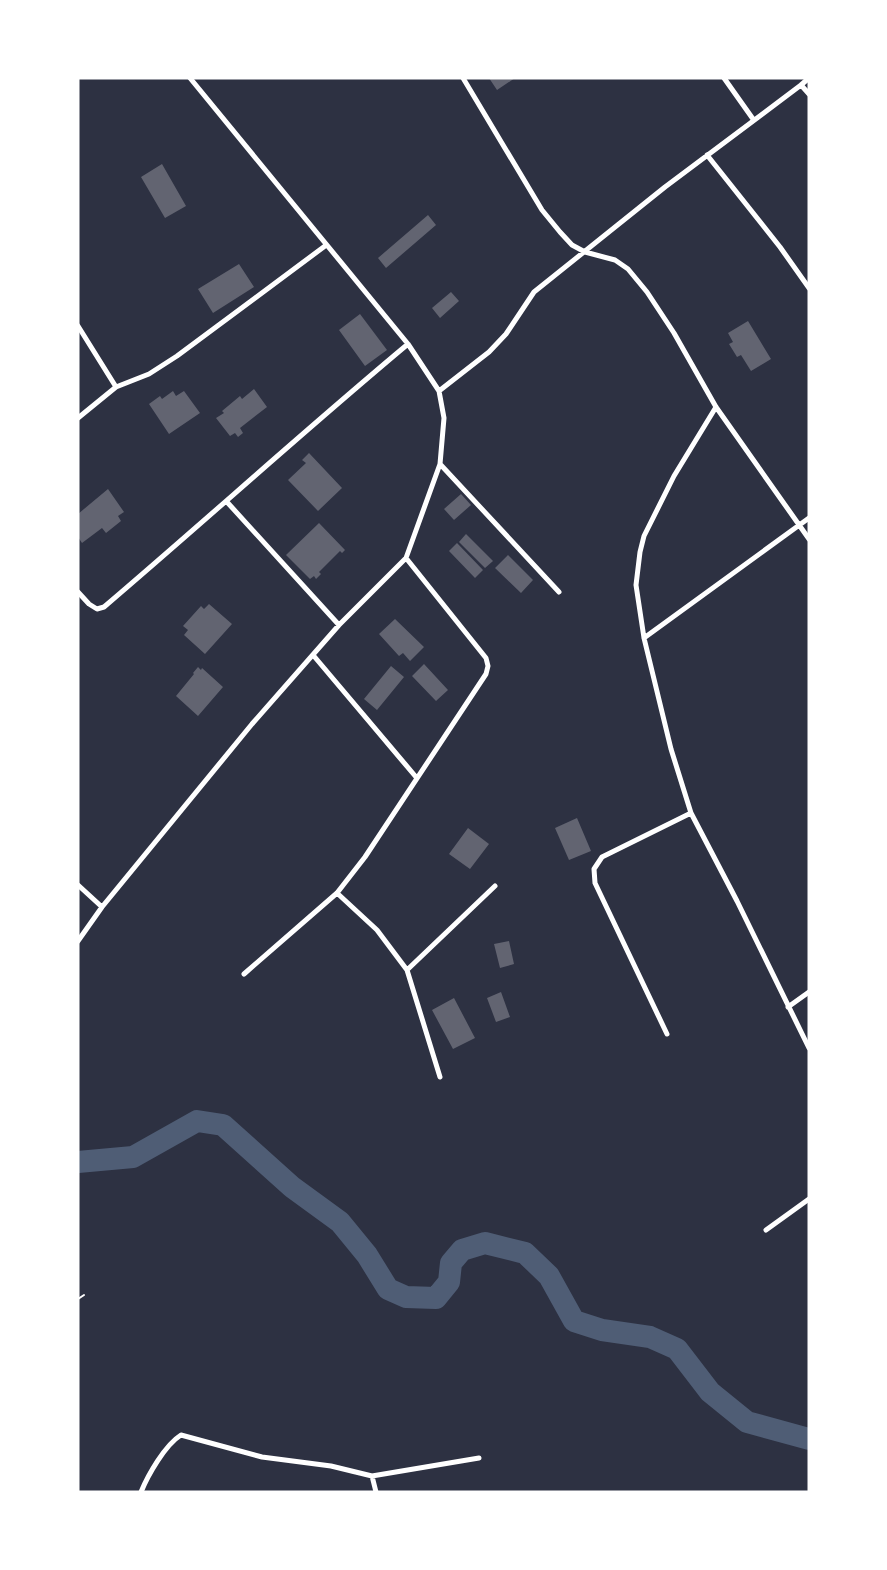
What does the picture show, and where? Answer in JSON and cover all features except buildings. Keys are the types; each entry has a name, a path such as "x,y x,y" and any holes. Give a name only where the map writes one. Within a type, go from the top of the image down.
{"street":[{"path":"78,941 102,907 252,724 339,625 406,558 440,464 444,418 439,391 408,344 325,246 286,194 190,78"},
{"path":"465,78 542,210 572,245 585,252 615,260 628,269 674,333 716,407 809,539"},
{"path":"724,78 753,119"},
{"path":"439,391 489,352 506,334 534,292 753,119 809,78"},
{"path":"801,85 809,94"},
{"path":"707,155 809,288"},
{"path":"78,418 116,387 148,374 177,356 325,246"},
{"path":"78,326 116,387"},
{"path":"78,592 89,604 98,609 105,607 313,424 408,344"},
{"path":"716,407 674,476 644,536 636,585 644,638 671,749 691,813 809,1048"},
{"path":"440,464 559,592"},
{"path":"227,502 339,625"},
{"path":"644,638 809,518"},
{"path":"244,974 338,893 365,857 486,674 488,666 486,658 406,558"},
{"path":"313,655 416,777"},
{"path":"666,1034 596,883 594,869 602,857 691,813"},
{"path":"78,885 102,907"},
{"path":"407,970 495,886"},
{"path":"338,893 377,930 407,970 440,1077"},
{"path":"788,1007 809,992"},
{"path":"766,1230 809,1199"},
{"path":"141,1492 153,1468 174,1440 181,1435 262,1457 331,1466 372,1476 479,1458"},
{"path":"372,1476 376,1492"}],"lane":[{"path":"78,1299 84,1295"}],"waterway":[{"path":"78,1162 133,1157 197,1121 223,1125 292,1187 340,1222 367,1255 388,1289 406,1297 436,1298 449,1282 451,1263 462,1250 485,1243 525,1253 549,1276 574,1321 602,1330 650,1337 677,1349 710,1392 747,1422 809,1439"}]}
